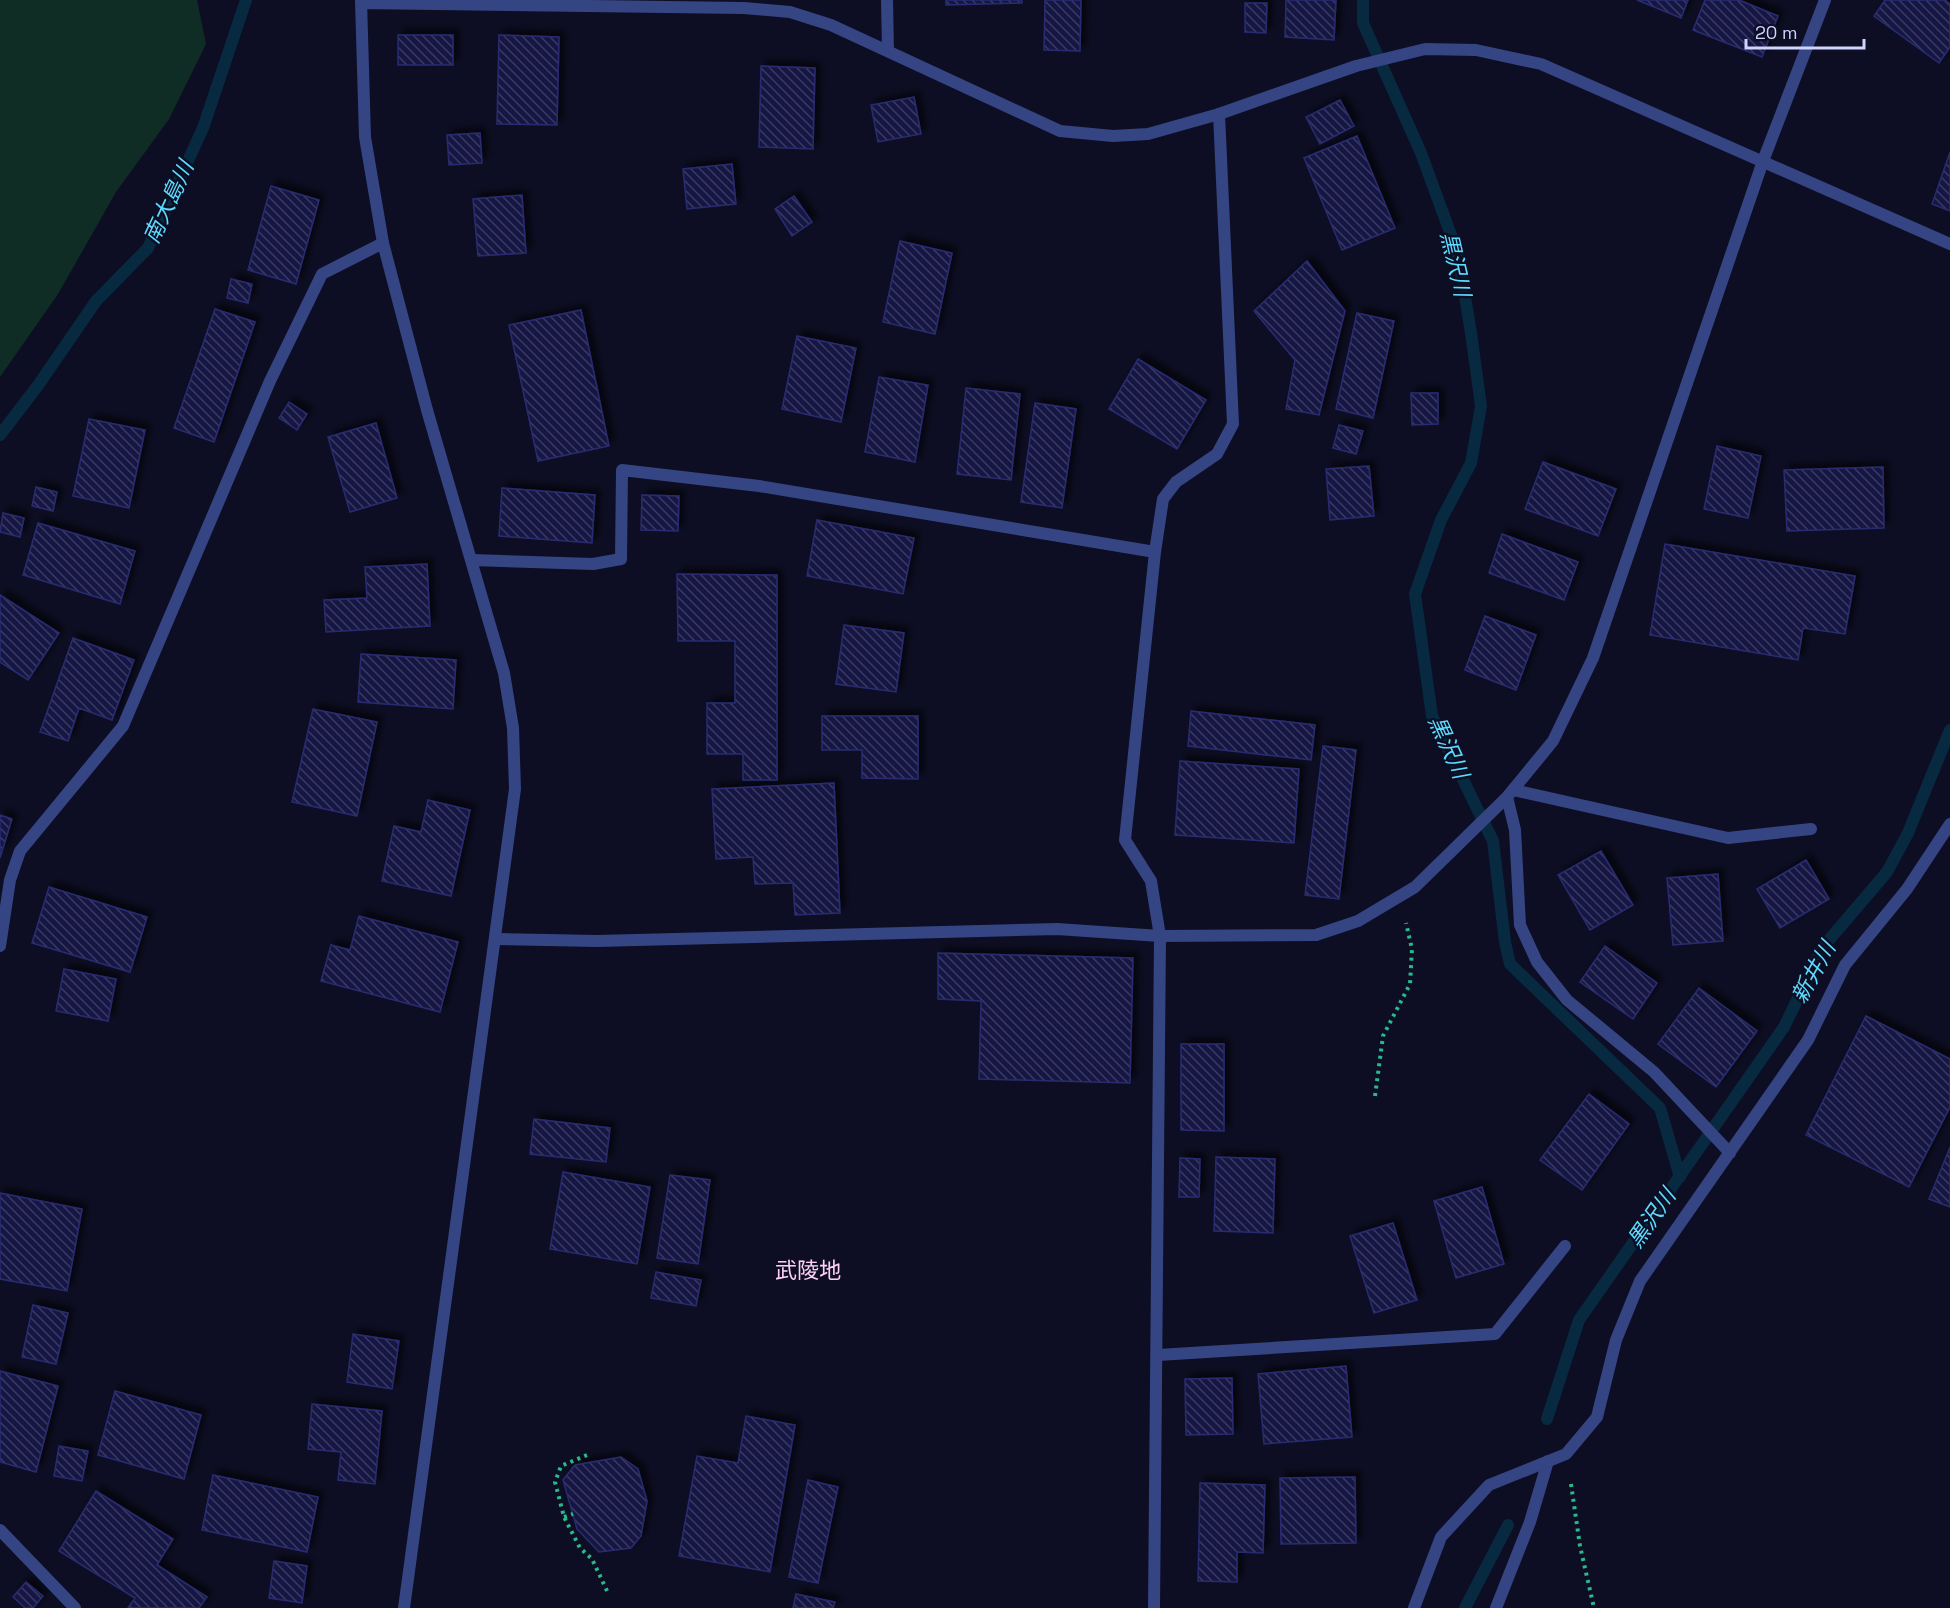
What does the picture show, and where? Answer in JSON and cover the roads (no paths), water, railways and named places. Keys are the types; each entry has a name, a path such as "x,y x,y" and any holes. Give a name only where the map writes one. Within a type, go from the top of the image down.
{"street":[{"path":"887,0 888,51"},
{"path":"495,939 597,941 1057,929 1160,936 1316,935 1358,921 1415,887 1510,794 1553,741 1593,658 1763,161 1825,0"},
{"path":"404,1608 515,789 513,728 504,673 427,410 384,243 366,137 361,2 744,8 778,11 831,25 1060,131 1113,136 1148,134 1219,114 1356,66 1405,53 1425,49 1476,50 1541,64 1950,244"},
{"path":"1154,1608 1160,936 1151,881 1125,840 1155,552 1163,499 1176,482 1217,454 1233,424 1219,114"},
{"path":"0,946 10,880 20,851 123,726 270,381 322,274 384,243"},
{"path":"472,560 593,564 621,559 622,470 759,486 1155,552"},
{"path":"1510,794 1728,838 1811,829"},
{"path":"1510,794 1515,830 1520,925 1537,962 1567,1000 1654,1072 1730,1153"},
{"path":"1414,1608 1441,1537 1489,1485 1566,1454 1596,1417 1616,1340 1640,1281 1808,1040 1845,965 1907,889 1950,825"},
{"path":"1158,1355 1495,1334 1565,1245"},
{"path":"1496,1608 1530,1522 1548,1461"},
{"path":"0,1530 75,1608"}],"waterway":[{"name":"南大島川","path":"0,435 39,384 96,301 148,248 203,128 246,0"},
{"name":"黒沢川","path":"1363,0 1363,23 1421,153 1458,254 1481,406 1471,463 1441,520 1415,594 1432,716 1493,841 1505,942 1510,964 1660,1108 1680,1177"},
{"name":"新井川","path":"1547,1419 1579,1320 1784,1027 1823,947 1887,872 1908,833 1950,730"},
{"name":"黒沢川","path":"1465,1608 1508,1525"}],"district":[{"name":"武陵地","path":"808,1270"}]}
